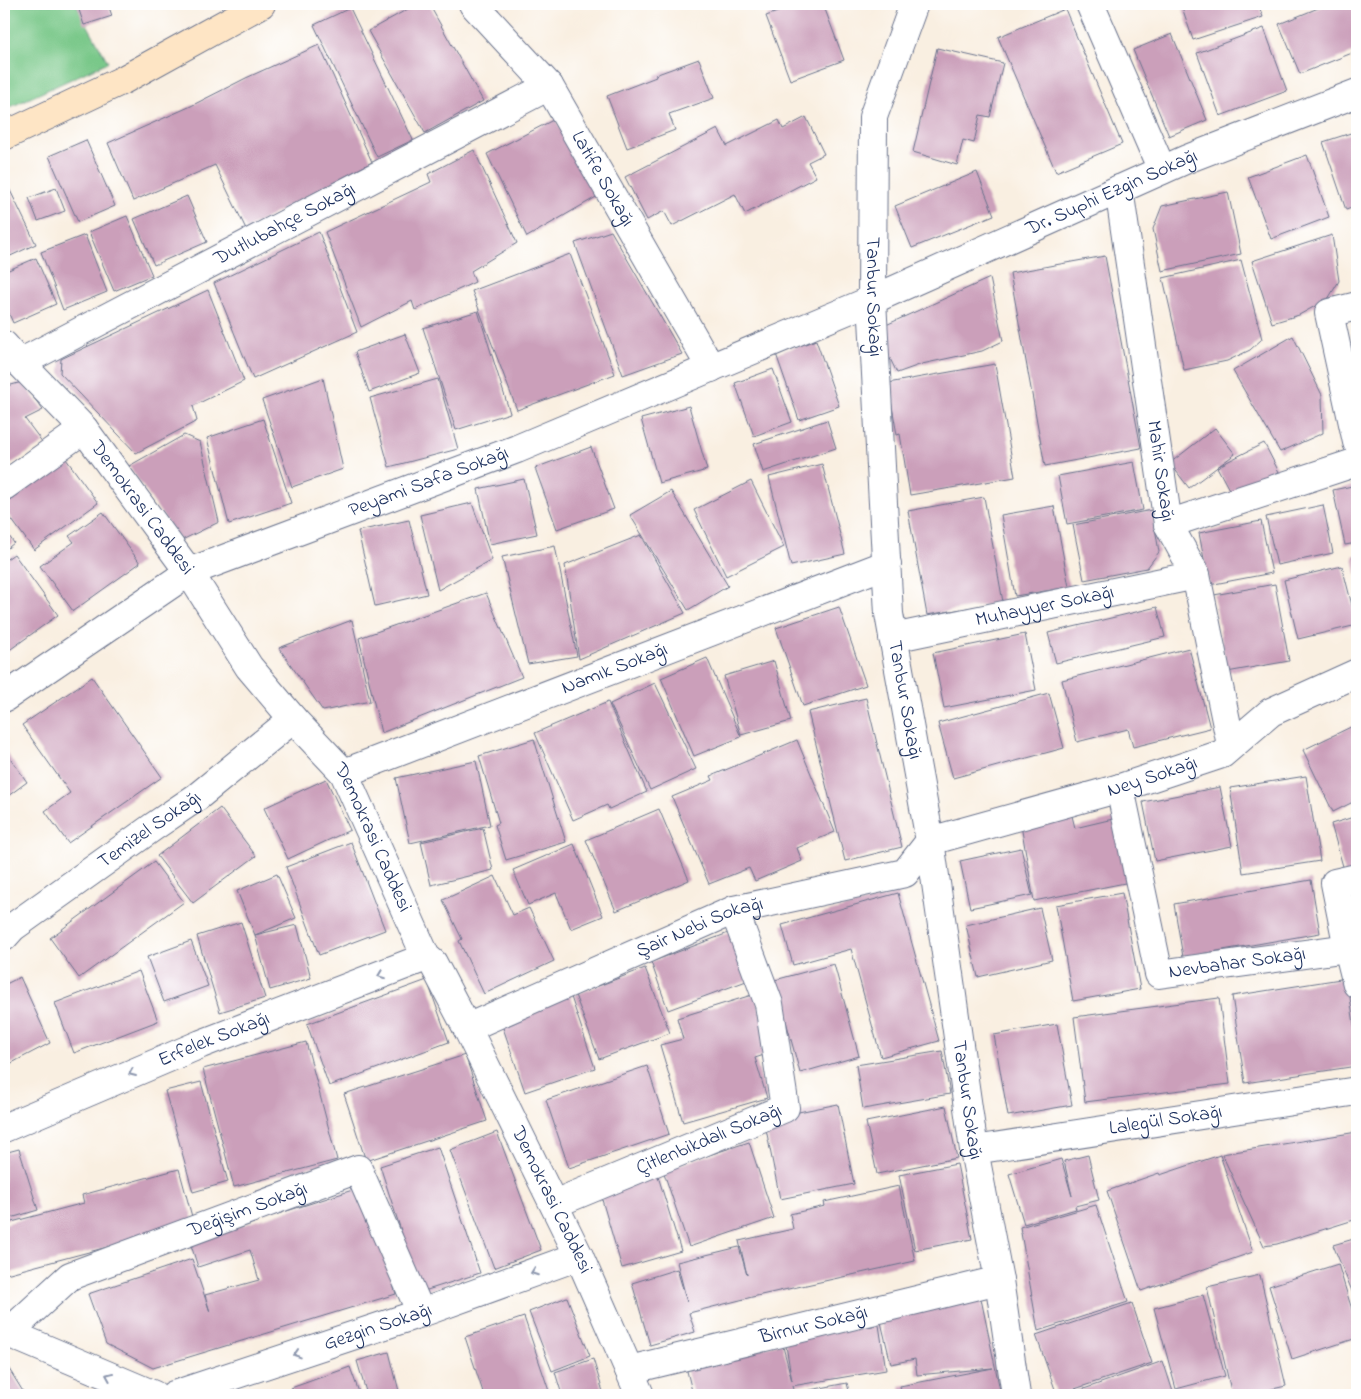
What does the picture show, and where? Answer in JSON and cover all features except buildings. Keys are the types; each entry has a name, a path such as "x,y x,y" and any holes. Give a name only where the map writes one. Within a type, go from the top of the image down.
{"street":[{"path":"4,136 123,80 261,4"},
{"name":"Latife Sokağı","path":"473,4 548,86 711,368"},
{"name":"Tanbur Sokağı","path":"914,4 873,117 872,300 889,614 930,841 974,1150 998,1280 1016,1395"},
{"path":"1090,4 1162,170"},
{"name":"Dutlubahçe Sokağı","path":"12,354 548,86"},
{"name":"Dr. Suphi Ezgin Sokağı","path":"872,300 1196,155 1357,93"},
{"name":"Mahir Sokağı","path":"1119,189 1168,524 1196,576 1231,745"},
{"name":"Peyami Safa Sokağı","path":"4,698 189,572 517,448 872,300"},
{"path":"1357,306 1329,313 1357,442"},
{"name":"Demokrasi Caddesi","path":"12,354 84,429 189,572 249,667 293,719 344,773 426,957 433,963 467,1028 554,1204 640,1395"},
{"path":"4,486 84,429"},
{"path":"1168,524 1357,462"},
{"name":"Namık Sokağı","path":"344,773 887,564"},
{"name":"Muhayyer Sokağı","path":"893,638 1196,576"},
{"name":"Ney Sokağı","path":"930,841 1120,788 1222,754 1270,712 1357,673"},
{"name":"Temizel Sokağı","path":"4,937 13,927 196,797 293,719"},
{"name":"Nevbahar Sokağı","path":"1120,788 1159,974 1348,948"},
{"name":"Şair Nebi Sokağı","path":"467,1028 734,910 904,874 930,841"},
{"path":"1357,878 1335,883 1357,984"},
{"name":"Çitlenbikdalı Sokağı","path":"554,1204 785,1108 769,1004 734,910"},
{"name":"Erfelek Sokağı","path":"4,1128 201,1044 426,957"},
{"name":"Lalegül Sokağı","path":"974,1150 1357,1091"},
{"name":"Değişim Sokağı","path":"6,1331 70,1276 358,1169 421,1313"},
{"name":"Gezgin Sokağı","path":"174,1395 421,1313 579,1256"},
{"name":"Birnur Sokağı","path":"629,1370 998,1280"},
{"path":"6,1331 154,1395"}],"green space":[{"path":"4,4 76,4 108,62 4,110"}]}
